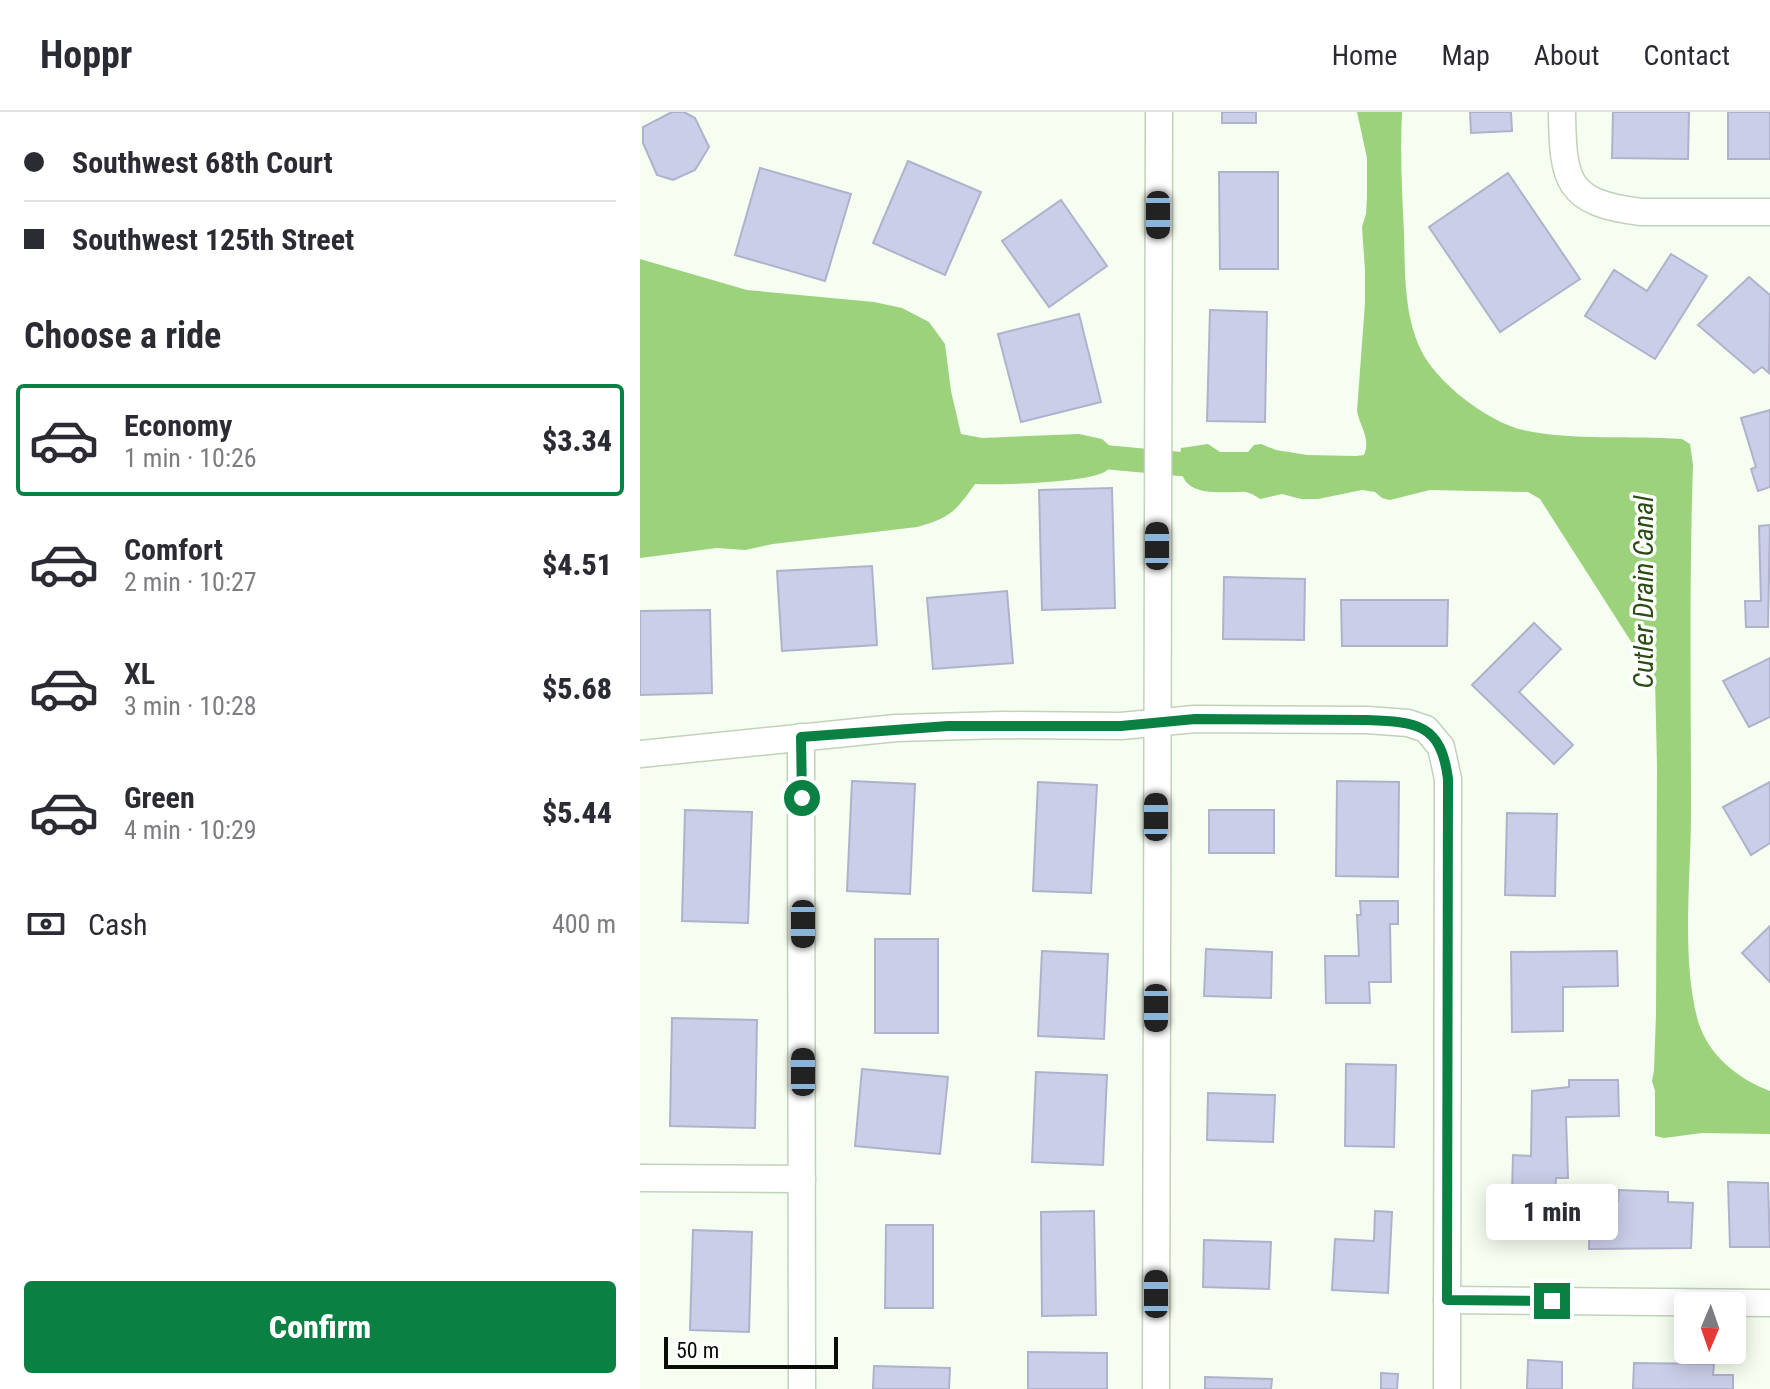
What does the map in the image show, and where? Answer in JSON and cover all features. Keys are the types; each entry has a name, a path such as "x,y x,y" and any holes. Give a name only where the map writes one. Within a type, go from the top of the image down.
{"street":[{"path":"1156,1389 1159,112"},
{"path":"1562,112 1563,163 1572,185 1584,196 1621,209 1770,212"},
{"path":"640,754 948,726 1121,726 1195,719 1367,720 1408,723 1434,735 1444,756 1448,779 1447,1389"},
{"path":"801,737 802,1389"},
{"path":"640,1178 802,1179"},
{"path":"1447,1300 1770,1303"}],"water":[{"name":"Cutler Drain Canal","path":"1357,112 1402,112 1408,307 1420,348 1450,387 1494,419 1523,430 1581,437 1682,439 1690,444 1693,465 1690,972 1698,1021 1709,1045 1736,1073 1770,1091 1770,1134 1655,1136 1655,1091 1652,1081 1656,1015 1655,679 1540,499 1528,492 1430,490 1390,500 1375,492 1362,490 1318,499 1282,494 1260,499 1246,492 1201,490 1186,482 1182,474 1181,448 1208,444 1220,452 1248,452 1254,445 1261,444 1307,455 1364,455 1366,438 1357,411 1365,303 1362,227 1366,214 1367,158"},
{"path":"640,259 747,290 874,302 902,308 929,322 945,344 961,434 982,438 1079,434 1102,439 1111,447 1114,461 1106,471 1082,478 975,484 951,512 917,527 745,550 717,548 640,558"}],"building":[{"path":"672,112 684,112 695,118 709,147 695,170 673,180 657,175 643,143 643,127"},
{"path":"1222,112 1256,112 1256,123 1222,123"},
{"path":"1470,112 1511,112 1512,131 1471,133"},
{"path":"1613,112 1689,112 1688,159 1612,158"},
{"path":"1728,112 1770,112 1770,159 1728,159"},
{"path":"908,161 981,192 945,275 873,243"},
{"path":"760,168 851,194 825,281 735,255"},
{"path":"1219,172 1278,172 1278,269 1220,269"},
{"path":"1508,173 1580,279 1500,332 1429,227"},
{"path":"1061,200 1107,266 1049,307 1002,241"},
{"path":"1671,254 1707,276 1655,359 1585,316 1614,270 1647,291"},
{"path":"1749,277 1770,295 1769,373 1762,367 1754,373 1698,325"},
{"path":"1210,310 1267,312 1265,422 1207,421"},
{"path":"1079,314 1101,402 1021,422 998,334"},
{"path":"1770,410 1770,487 1758,491 1751,469 1756,467 1741,418"},
{"path":"1112,488 1115,608 1042,610 1039,490"},
{"path":"1770,525 1768,627 1746,627 1745,601 1761,601 1759,526"},
{"path":"872,566 877,645 782,651 777,571"},
{"path":"1224,577 1305,579 1304,640 1223,639"},
{"path":"1007,591 1013,663 933,669 927,598"},
{"path":"1341,600 1448,600 1447,646 1342,646"},
{"path":"710,610 712,693 640,695 640,611"},
{"path":"1534,623 1561,649 1519,692 1573,745 1554,764 1472,685"},
{"path":"1770,658 1770,717 1749,727 1723,681"},
{"path":"852,781 915,784 910,894 847,891"},
{"path":"1337,781 1399,782 1398,877 1336,876"},
{"path":"1038,782 1097,785 1091,893 1033,891"},
{"path":"1770,782 1770,843 1751,855 1723,807"},
{"path":"685,810 752,812 748,923 682,921"},
{"path":"1209,810 1274,810 1274,853 1209,853"},
{"path":"1507,813 1557,814 1555,896 1505,895"},
{"path":"1360,901 1398,901 1398,924 1390,924 1391,982 1369,982 1370,1003 1326,1003 1325,956 1359,956 1357,915 1361,915"},
{"path":"1770,926 1770,982 1742,953"},
{"path":"875,939 938,939 938,1033 875,1033"},
{"path":"1206,949 1272,952 1271,998 1204,996"},
{"path":"1042,951 1108,954 1104,1039 1038,1036"},
{"path":"1617,951 1618,986 1563,987 1563,1031 1512,1032 1511,952"},
{"path":"672,1018 757,1020 755,1128 670,1126"},
{"path":"1346,1064 1396,1065 1394,1147 1345,1146"},
{"path":"862,1069 948,1077 940,1154 855,1146"},
{"path":"1036,1072 1107,1075 1103,1165 1032,1162"},
{"path":"1569,1080 1618,1080 1619,1116 1566,1117 1568,1178 1556,1178 1555,1193 1512,1193 1513,1155 1531,1156 1532,1091 1569,1087"},
{"path":"1208,1093 1275,1095 1273,1142 1207,1140"},
{"path":"1728,1182 1768,1183 1770,1247 1730,1247"},
{"path":"1619,1190 1668,1192 1668,1202 1693,1203 1691,1248 1589,1249 1590,1202 1618,1201"},
{"path":"1094,1211 1096,1315 1042,1316 1041,1212"},
{"path":"1375,1211 1392,1212 1388,1293 1332,1290 1335,1239 1374,1241"},
{"path":"886,1225 933,1225 933,1308 885,1308"},
{"path":"693,1230 752,1232 749,1332 690,1330"},
{"path":"1204,1240 1271,1242 1269,1289 1203,1287"},
{"path":"1028,1352 1107,1353 1107,1389 1028,1389"},
{"path":"1528,1360 1562,1362 1562,1389 1527,1389"},
{"path":"1634,1363 1714,1364 1713,1375 1733,1375 1733,1389 1633,1389"},
{"path":"874,1366 950,1368 949,1389 873,1389"},
{"path":"1381,1373 1398,1374 1397,1389 1381,1389"},
{"path":"1205,1377 1272,1379 1271,1389 1205,1389"}],"waterway":[{"path":"1082,455 1213,467"}],"route":[{"path":"802,798 801,737 896,728 1121,726 1195,719 1396,721 1426,729 1441,747 1448,779 1447,1300 1552,1301"}]}
